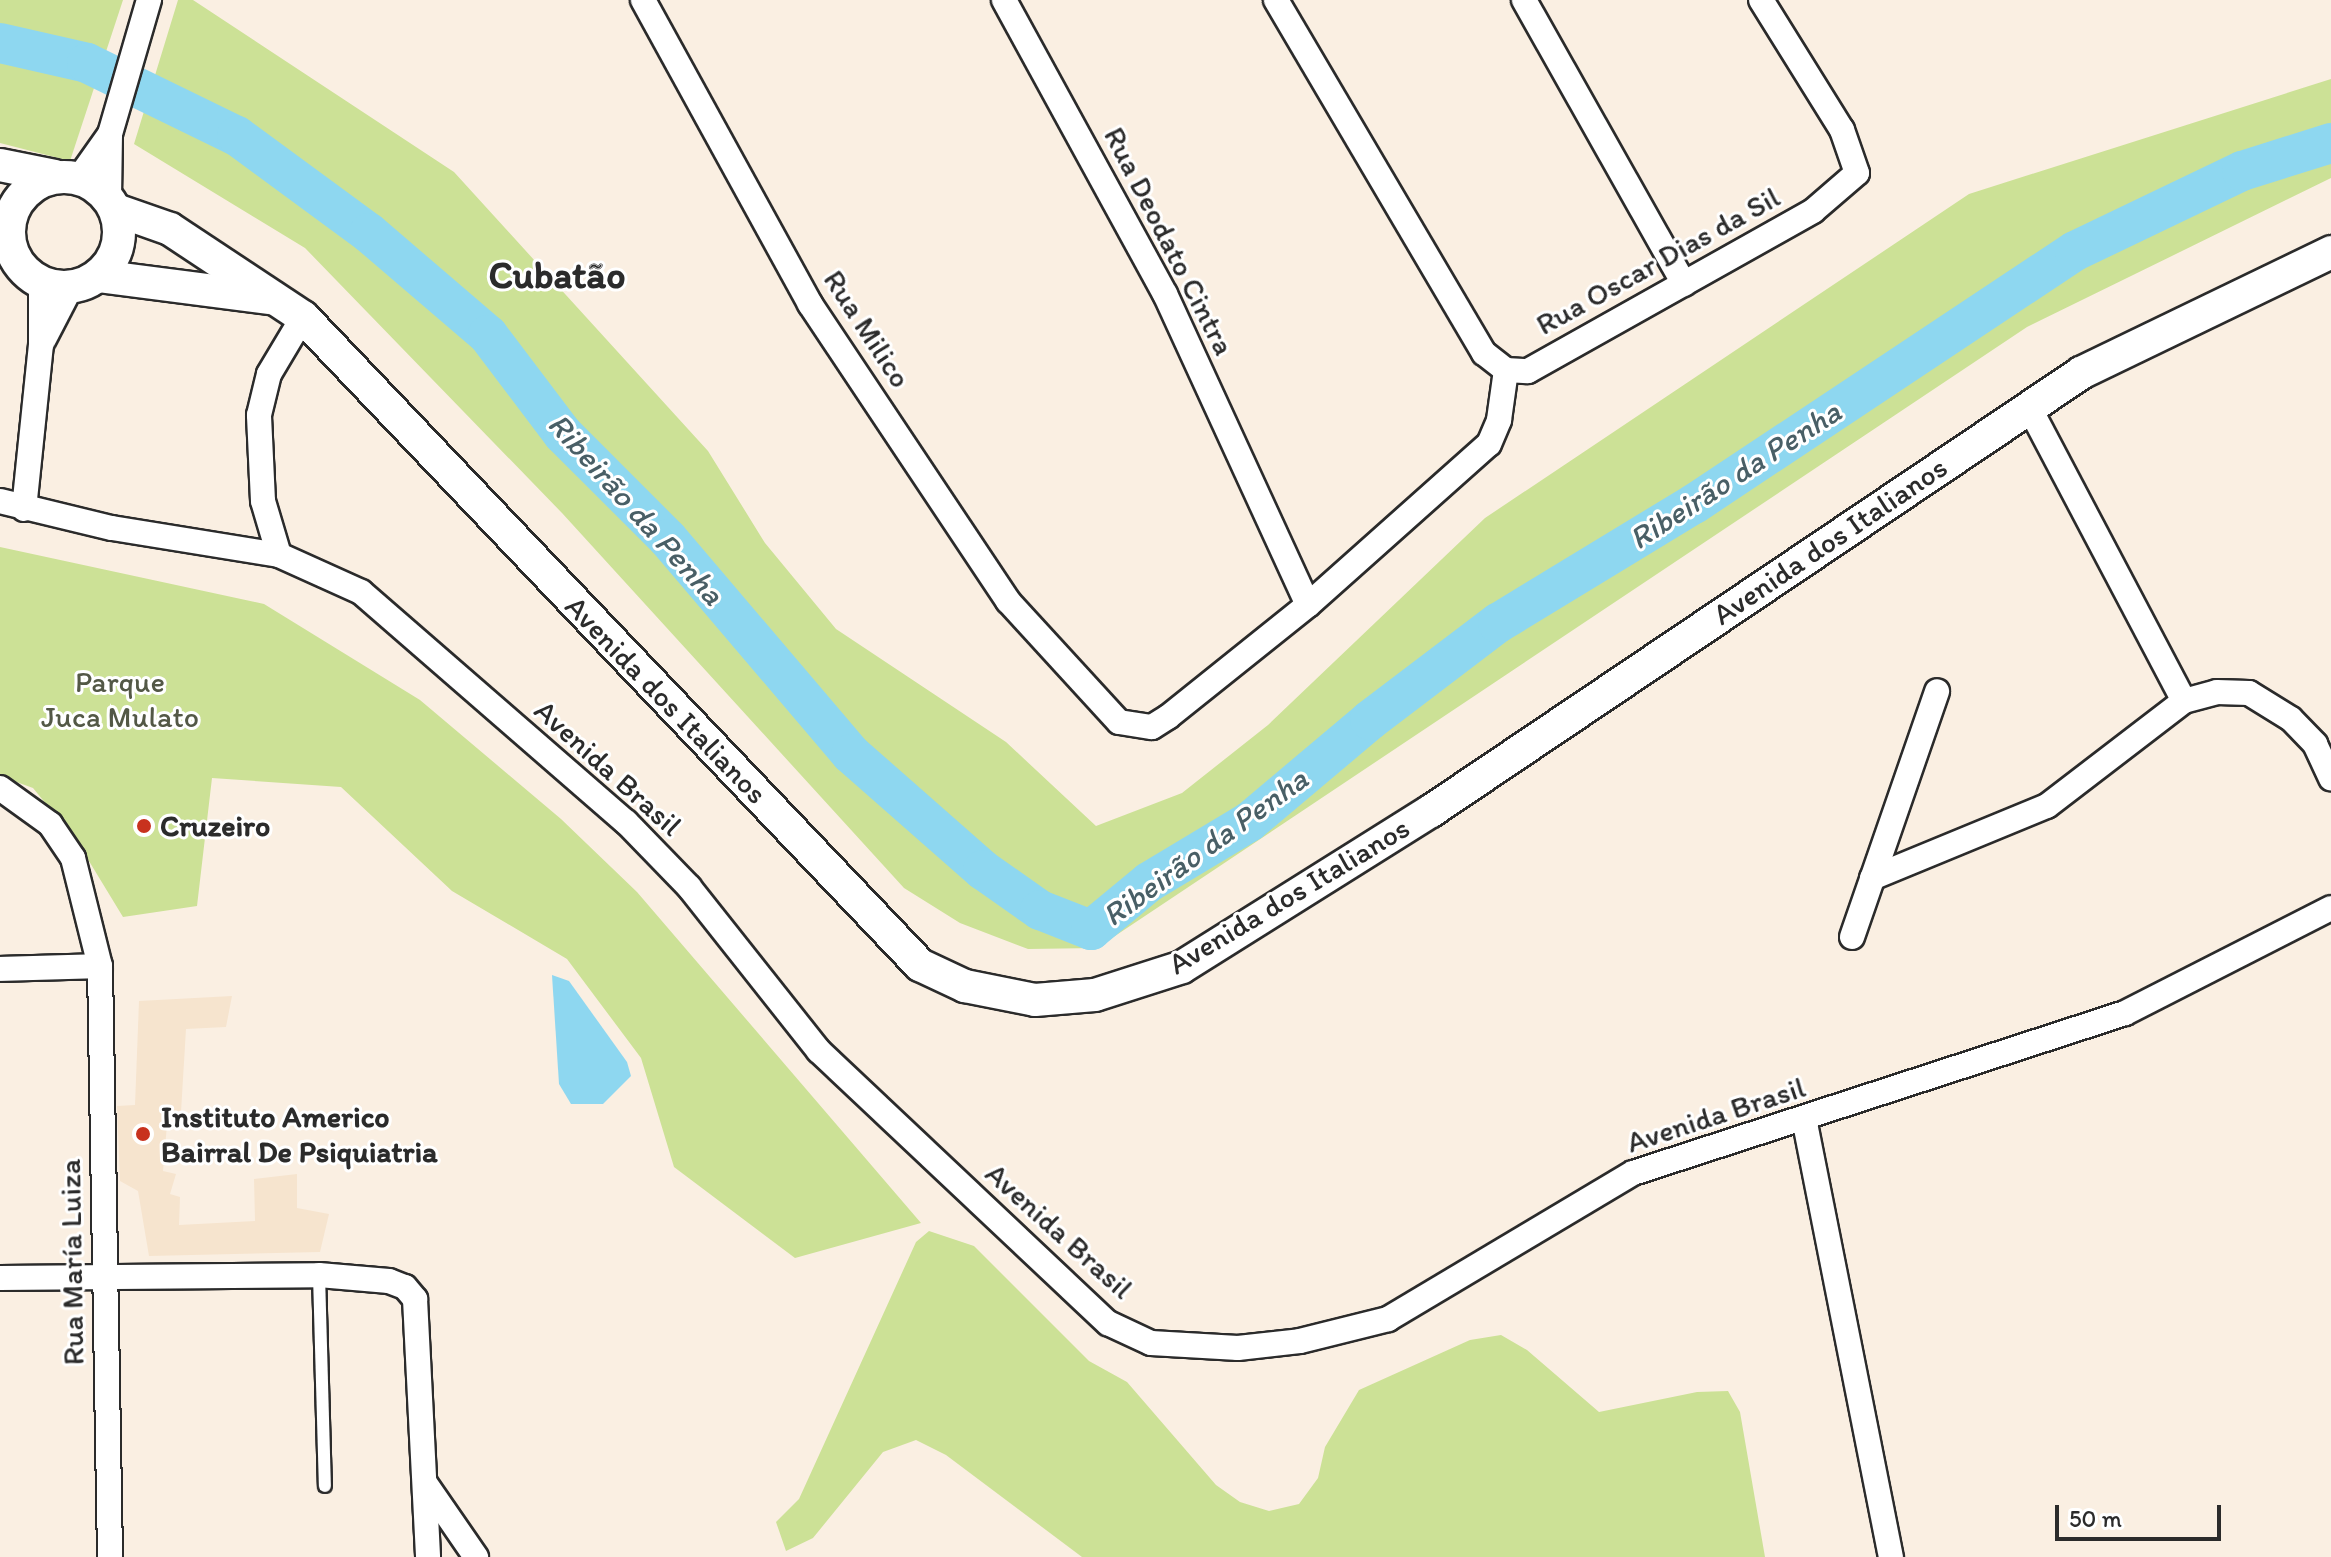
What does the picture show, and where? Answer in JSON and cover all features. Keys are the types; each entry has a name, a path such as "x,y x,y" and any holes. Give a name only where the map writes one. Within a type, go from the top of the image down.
{"main road":[{"path":"0,165 67,177 112,204 118,246 70,282"},
{"path":"67,177 37,183 12,210 5,245 17,262 70,282 292,308"},
{"name":"Avenida dos Italianos","path":"112,204 170,229 292,308 920,965 965,986 1035,1000 1095,995 1182,967 1431,811 2081,373 2331,252"}],"street":[{"path":"112,204 112,124 149,0"},
{"name":"Rua Milico","path":"643,0 810,304 1008,601 1119,722 1152,727 1308,605 1489,444 1499,420 1506,370"},
{"name":"Rua Deodato Cintra","path":"1004,0 1165,294 1308,605"},
{"path":"1276,0 1484,353 1506,370"},
{"path":"1524,0 1684,284"},
{"name":"Rua Oscar Dias da Sil","path":"1506,370 1528,371 1684,284 1813,211 1857,173 1842,130 1761,0"},
{"path":"67,177 112,124"},
{"path":"24,509 41,345 70,282"},
{"path":"279,555 263,501 259,415 269,374 292,308"},
{"path":"2029,407 2184,701"},
{"name":"Avenida Brasil","path":"0,501 24,509 279,555 361,592 626,822 689,887 819,1051 1108,1323 1151,1343 1238,1348 1300,1341 1388,1319 1633,1173 2125,1013 2331,908"},
{"path":"1852,937 1937,691"},
{"path":"1872,878 2047,806 2184,701 2217,692 2249,693 2291,719 2315,744 2331,778"},
{"name":"Rua María Luiza","path":"0,788 50,824 73,858 100,966 110,1557"},
{"path":"0,969 100,966"},
{"path":"1804,1118 1891,1557"},
{"path":"0,1278 319,1275 389,1281 405,1287 415,1299 428,1557"},
{"path":"424,1481 476,1557"}],"lane":[{"path":"319,1275 325,1486"}],"shaded area":[{"name":"Instituto Americo Bairral De Psiquiatria","path":"232,996 226,1027 186,1029 181,1112 168,1113 163,1171 176,1174 170,1194 180,1197 179,1225 255,1221 254,1179 297,1174 297,1208 329,1214 320,1252 149,1256 138,1191 120,1181 117,1106 135,1105 139,1001"}],"green space":[{"path":"0,0 123,0 70,161 0,143"},
{"path":"178,0 193,0 454,172 708,451 765,543 836,629 1006,742 1096,826 1182,793 1268,725 1485,518 1969,194 2331,79 2331,178 2027,327 1097,948 1028,949 960,923 904,888 562,513 305,248 134,144"},
{"name":"Parque Juca Mulato","path":"0,547 264,604 420,700 561,819 637,892 921,1223 795,1258 674,1167 641,1058 567,959 452,891 341,787 212,778 197,906 123,917 78,843 33,788 0,776"},
{"path":"929,1231 974,1246 1089,1361 1127,1382 1216,1485 1240,1502 1269,1511 1299,1504 1318,1478 1325,1447 1359,1390 1470,1340 1501,1335 1527,1350 1599,1412 1697,1392 1728,1391 1740,1412 1765,1557 1082,1557 946,1455 916,1440 883,1452 813,1538 786,1551 776,1522 799,1499 916,1242"}],"water":[{"path":"552,975 569,981 627,1062 631,1076 603,1104 571,1104 559,1084"}],"waterway":[{"name":"Ribeirão da Penha","path":"0,43 87,63 237,136 369,233 488,335 563,434 668,539 851,754 983,870 1040,910 1091,930 1149,882 1249,822 1370,720 1498,623 1694,504 2075,251 2242,171 2331,143"}],"place":[{"name":"Cruzeiro","path":"144,826"},
{"name":"Instituto Americo Bairral De Psiquiatria","path":"143,1134"}],"district":[{"name":"Cubatão","path":"557,276"}]}
